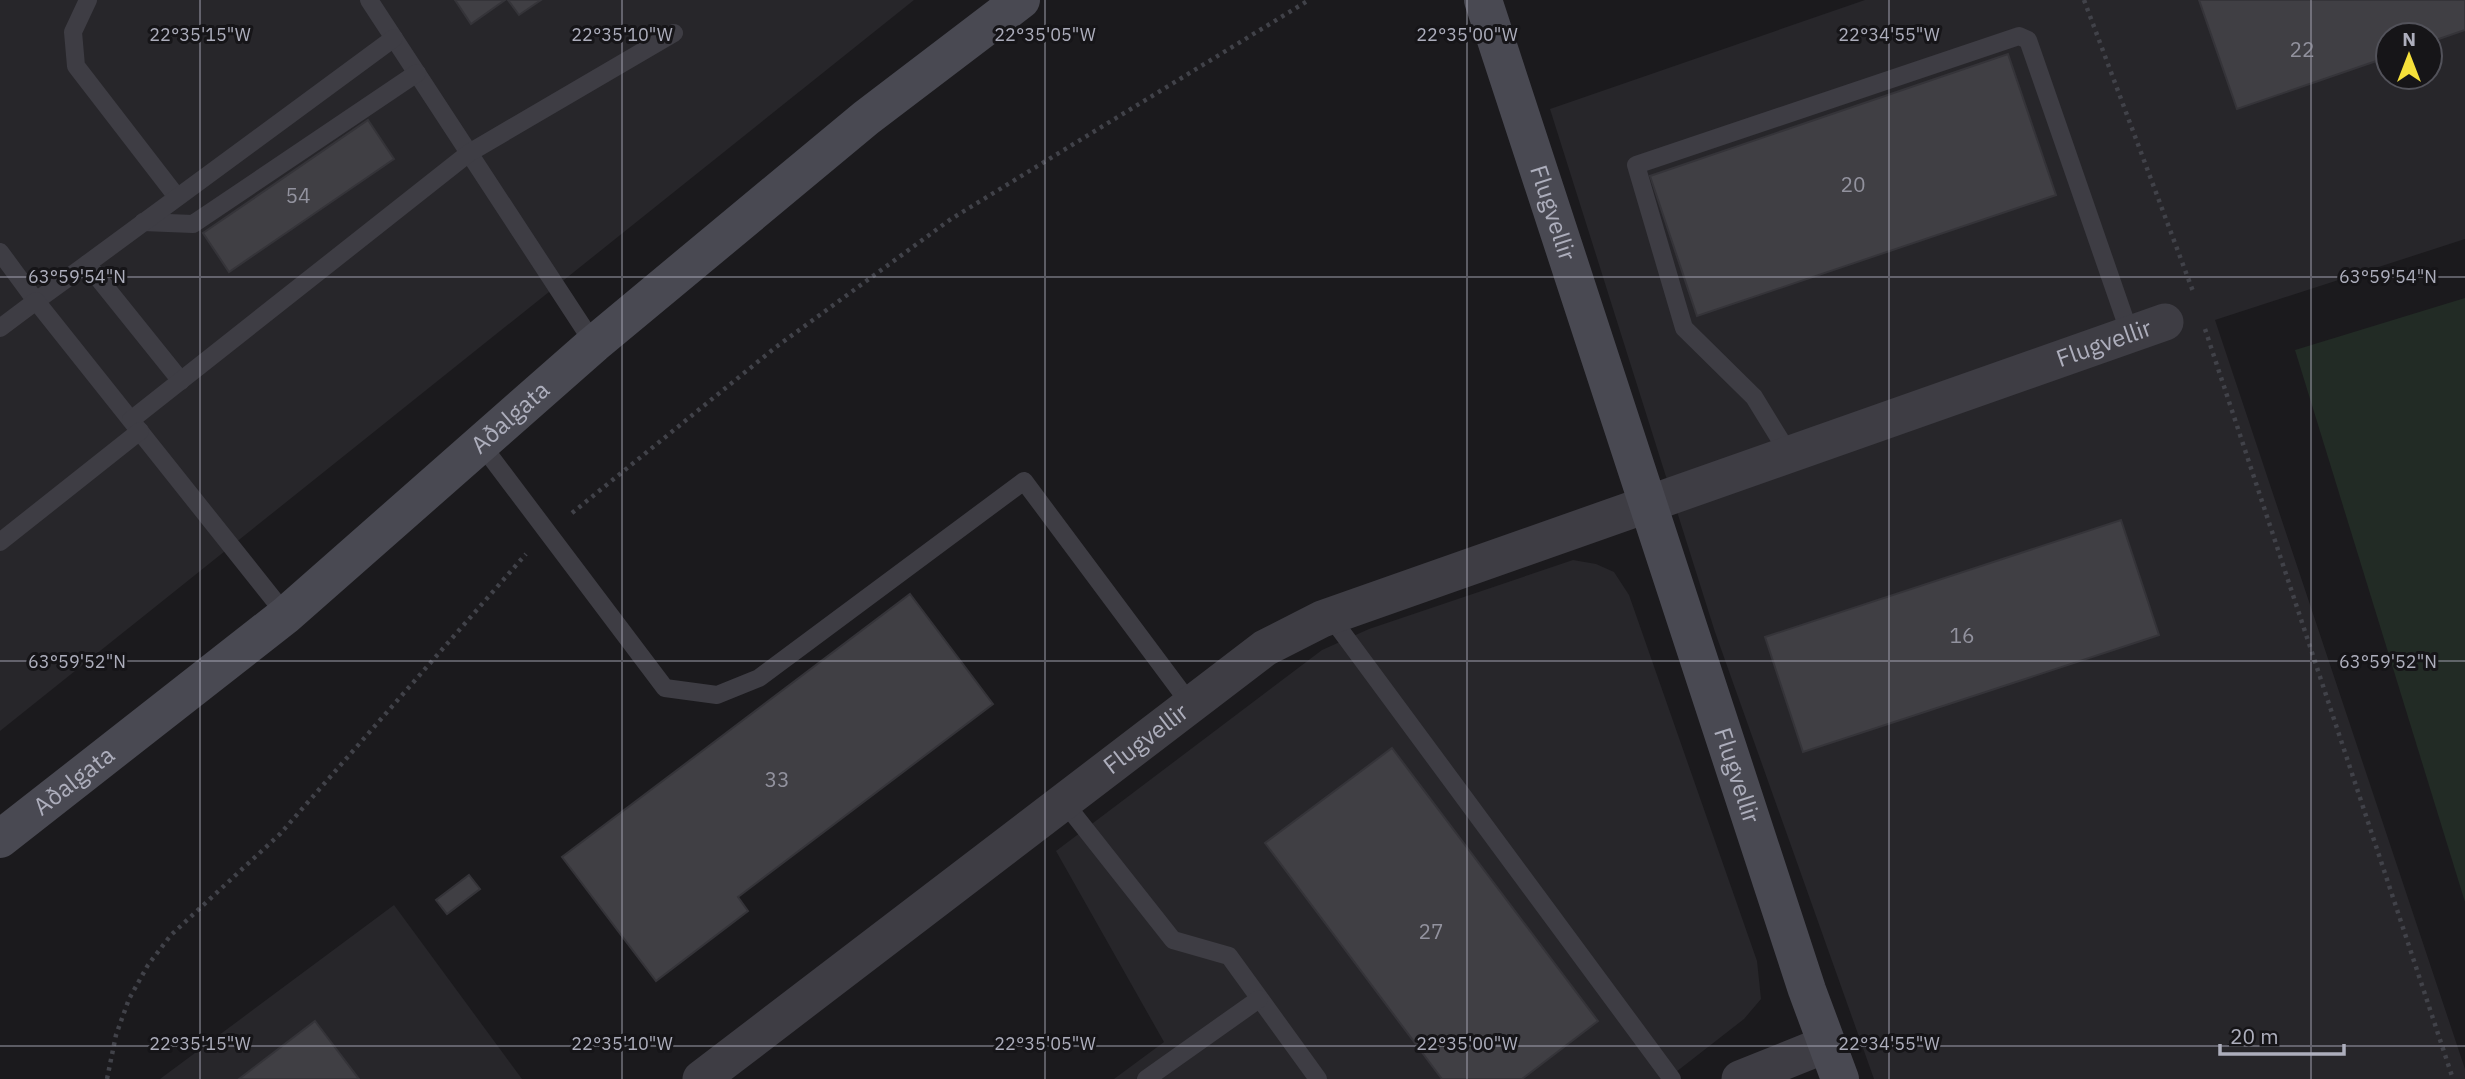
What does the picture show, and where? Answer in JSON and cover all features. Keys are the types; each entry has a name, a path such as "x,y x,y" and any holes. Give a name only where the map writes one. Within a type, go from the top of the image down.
{"street":[{"name":"Aðalgata","path":"0,839 286,615 594,344 866,118 1021,0"},
{"name":"Flugvellir","path":"1483,0 1807,990 1834,1062 1740,1079"},
{"name":"Flugvellir","path":"701,1079 1265,648 1330,616 2165,322"}],"lane":[{"path":"88,0 73,32 76,66 177,197"},
{"path":"369,0 594,344"},
{"path":"0,542 136,426 181,381 469,153 674,33"},
{"path":"1789,454 1754,397 1685,327 1636,165 2018,36 2028,40 2130,334"},
{"path":"0,328 394,38"},
{"path":"143,222 193,224 417,73"},
{"path":"0,252 286,615"},
{"path":"87,264 181,381"},
{"path":"481,444 665,688 717,695 759,678 1024,481 1191,705"},
{"path":"1330,616 1672,1079"},
{"path":"1064,802 1173,940 1228,956 1318,1079"},
{"path":"1146,1079 1259,999"}],"path":[{"path":"107,1079 116,1035 129,999 148,965 171,936 280,834 536,543 776,347 951,219 1309,0"},
{"path":"2084,0 2196,299"},
{"path":"2204,326 2453,1079"}],"shaded area":[{"path":"0,0 914,0 0,731"},
{"path":"1865,0 2465,0 2465,239 2215,320 2465,1069 2465,1079 1874,1079 1715,632 1550,109"},
{"path":"2465,298 2465,902 2295,350"},
{"path":"1573,560 1596,564 1614,572 1629,595 1757,961 1761,999 1744,1019 1667,1079 1114,1079 1164,1042 1056,851 1322,650 1369,629"},
{"path":"394,905 522,1079 160,1079"}],"building":[{"path":"455,0 505,0 471,24"},
{"path":"508,0 541,0 519,15"},
{"path":"2199,0 2465,0 2465,30 2444,37 2444,21 2374,21 2374,62 2237,109"},
{"path":"2008,54 2056,195 1697,316 1650,176"},
{"path":"368,120 394,159 229,272 203,233"},
{"path":"2121,520 2159,635 1803,752 1765,637"},
{"path":"910,594 993,704 738,897 748,911 656,981 562,857"},
{"path":"1392,748 1598,1021 1522,1079 1442,1079 1265,843"},
{"path":"469,875 480,889 447,914 436,900"},
{"path":"315,1021 359,1079 239,1079"}]}
